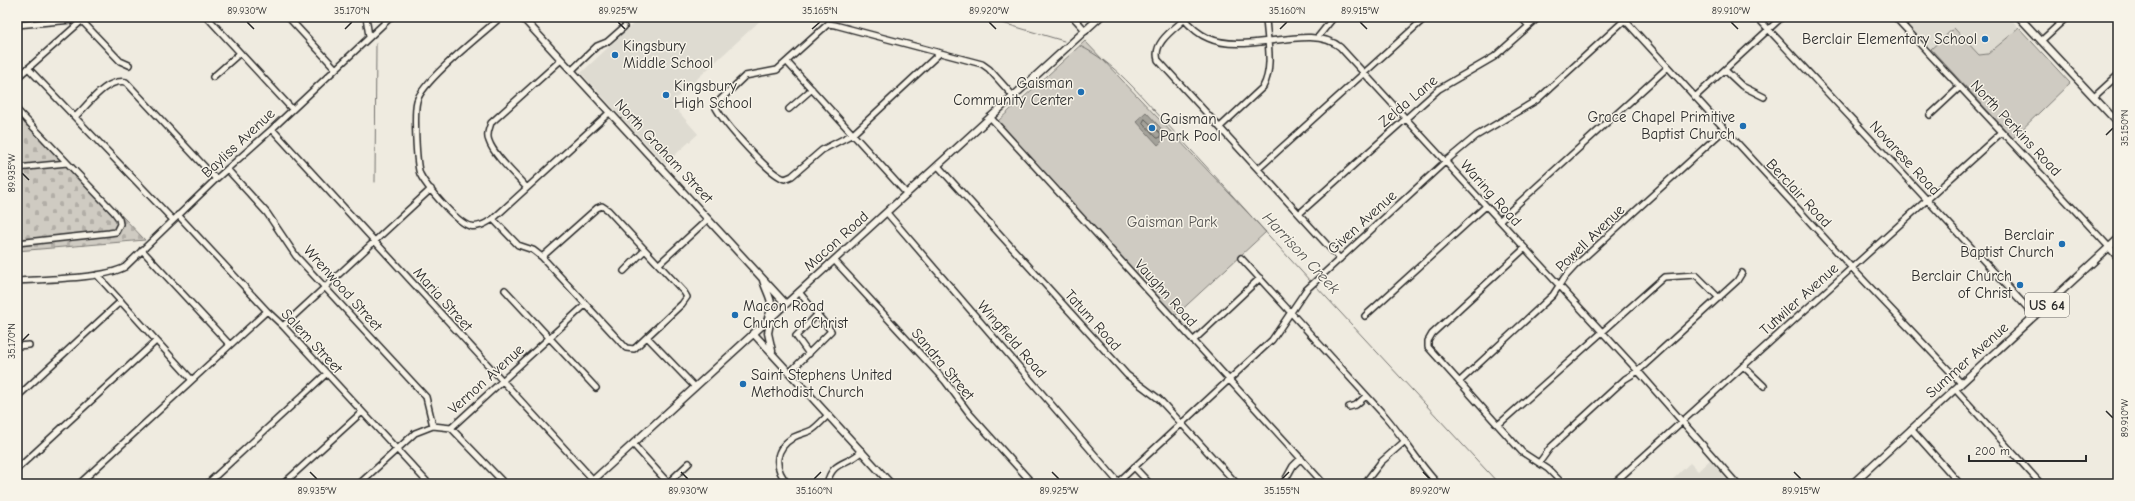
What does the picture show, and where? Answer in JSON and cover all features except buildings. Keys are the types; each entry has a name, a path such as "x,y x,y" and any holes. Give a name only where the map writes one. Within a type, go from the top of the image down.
{"main road":[{"name":"North Graham Street","path":"522,17 786,304"},
{"name":"Macon Road","path":"593,483 694,387 887,213 1100,17"},
{"path":"2019,17 2118,124"},
{"name":"Summer Avenue","path":"1852,484 2118,239"},
{"name":"North Perkins Road","path":"2109,247 2118,257"},
{"path":"762,279 772,304 772,311 766,322"},
{"path":"771,318 768,334 773,355"},
{"path":"754,333 891,484"}],"street":[{"path":"207,17 292,109"},
{"path":"288,17 336,68"},
{"path":"366,17 369,36"},
{"name":"Bayliss Avenue","path":"17,281 97,274 117,271 125,267 216,179 272,129 369,36 391,17"},
{"path":"501,17 426,85 417,101 416,160 420,174 431,189 459,220 470,226 481,226 493,219 526,187 610,112"},
{"path":"1073,17 1086,30"},
{"path":"1318,37 1334,17"},
{"path":"1258,169 1426,17"},
{"path":"1521,17 1529,26"},
{"name":"Zelda Lane","path":"1299,214 1405,117 1439,89 1494,57 1539,17"},
{"name":"Novarese Road","path":"1757,17 2035,316"},
{"path":"1695,97 1782,17"},
{"name":"North Perkins Road","path":"1895,17 2109,247"},
{"path":"2041,41 2067,17"},
{"path":"1185,18 1161,42 1156,52 1158,60 1340,259"},
{"name":"Waring Road","path":"1185,18 1198,32 1220,42 1231,44 1318,37 1335,43 1364,72 1526,248 1683,421 1737,484"},
{"path":"1220,127 1263,87 1267,80 1269,70 1266,18"},
{"name":"Berclair Road","path":"1625,18 1667,68 1960,383"},
{"name":"Given Avenue","path":"1117,483 1272,340 1308,287 1476,136 1537,100 1625,18"},
{"path":"17,25 84,19"},
{"path":"84,19 120,61 129,64"},
{"path":"17,78 84,19"},
{"path":"940,53 853,134 822,150 792,176 785,179 778,177 750,150 716,108 720,100 745,76 777,70 828,24 940,53 982,64 989,69 1014,97"},
{"path":"571,71 597,46 607,42 624,27"},
{"path":"213,77 240,53"},
{"path":"526,187 489,142 487,132 491,123 561,60"},
{"path":"787,62 907,194"},
{"path":"28,68 173,220"},
{"path":"1500,220 1667,68"},
{"path":"1725,70 1742,86 1764,97"},
{"path":"2094,98 2118,74"},
{"path":"75,117 109,83 118,80 126,82 216,179"},
{"path":"1930,115 1960,87"},
{"path":"789,109 812,89"},
{"path":"17,110 119,218 120,224 116,232 109,234 17,243"},
{"name":"Vaughn Road","path":"990,117 1324,484"},
{"name":"Maria Street","path":"272,129 593,483"},
{"name":"Powell Avenue","path":"1459,382 1550,298 1575,266 1724,130"},
{"name":"Tutwiler Avenue","path":"1613,484 2002,132"},
{"path":"17,168 67,163"},
{"name":"Tatum Road","path":"938,166 1127,375 1159,399 1237,484"},
{"name":"Wrenwood Street","path":"227,169 267,213 296,256 426,397 433,426"},
{"path":"284,326 431,189"},
{"path":"493,219 518,245 533,250 542,257 626,348 634,349 687,298 686,294 659,264 608,210 602,206 597,208 542,257"},
{"path":"1365,316 1486,206"},
{"name":"Wingfield Road","path":"887,213 1117,483"},
{"name":"Salem Street","path":"178,215 267,311 284,326 326,374 428,484"},
{"path":"659,264 708,219"},
{"path":"1526,248 1432,334 1428,343 1432,353 1524,454 1539,463 1563,484"},
{"path":"142,250 230,345"},
{"path":"624,271 645,250"},
{"path":"1242,258 1385,416 1405,441 1422,467 1438,484"},
{"name":"Sandra Street","path":"834,260 945,381 969,413 1033,484"},
{"path":"1539,463 1556,443 1625,379 1638,371 1719,298 1739,279 1742,273"},
{"path":"97,274 192,380"},
{"path":"1498,425 1601,331 1664,277 1696,275 1719,298"},
{"path":"1193,341 1260,278"},
{"path":"504,290 596,388"},
{"path":"789,373 831,331 799,292"},
{"path":"17,397 121,301"},
{"name":"Vernon Avenue","path":"359,484 415,433 433,426 451,428 585,305"},
{"path":"79,484 267,311"},
{"path":"809,354 796,336 818,314"},
{"path":"647,337 694,387"},
{"path":"17,469 156,341"},
{"path":"17,346 29,345"},
{"path":"1743,366 1764,386"},
{"path":"207,484 326,374"},
{"path":"1955,389 2041,484"},
{"path":"1350,408 1366,396"},
{"path":"283,484 362,412"},
{"path":"788,484 778,468 777,460 780,451 791,440 811,430 828,415"},
{"path":"451,428 505,484"},
{"path":"1911,429 1960,484"},
{"path":"1364,484 1381,462 1405,441"},
{"path":"633,444 669,483 689,463"},
{"path":"827,484 829,474 834,468 862,451"},
{"path":"1283,484 1293,466 1301,458"},
{"path":"1134,467 1150,484"}],"shaded area":[{"path":"631,17 764,17 671,103 698,134 665,164 581,73 635,22"},
{"name":"Berclair Elementary School","path":"1899,17 2009,17 2019,28 1988,54 1979,55 1954,28 1931,49"},
{"path":"1710,460 1730,484 1668,484 1690,463 1698,471"}],"green space":[{"path":"1954,28 1979,55 1988,54 2019,28 2070,83 2013,138 1931,49"},
{"name":"Gaisman Park","path":"1085,41 1266,232 1175,316 998,121"},
{"path":"17,106 145,240 17,251"}],"water":[{"name":"Gaisman Park Pool","path":"1146,112 1168,136 1158,145 1136,121"}],"waterway":[{"path":"377,21 378,17"},
{"name":"Harrison Creek","path":"982,17 1064,41"},
{"path":"375,182 376,44"},
{"name":"Harrison Creek","path":"1080,46 1104,61 1136,90 1311,282"},
{"name":"Harrison Creek","path":"1315,285 1499,484"}],"place":[{"name":"Berclair Elementary School","path":"1985,39"},
{"name":"Kingsbury Middle School","path":"615,55"},
{"name":"Gaisman Community Center","path":"1081,92"},
{"name":"Kingsbury High School","path":"666,95"},
{"name":"Grace Chapel Primitive Baptist Church","path":"1743,126"},
{"name":"Gaisman Park Pool","path":"1152,128"},
{"name":"Berclair Baptist Church","path":"2062,244"},
{"name":"Berclair Church of Christ","path":"2020,285"},
{"name":"Macon Road Church of Christ","path":"735,315"},
{"name":"Saint Stephens United Methodist Church","path":"743,384"}]}
